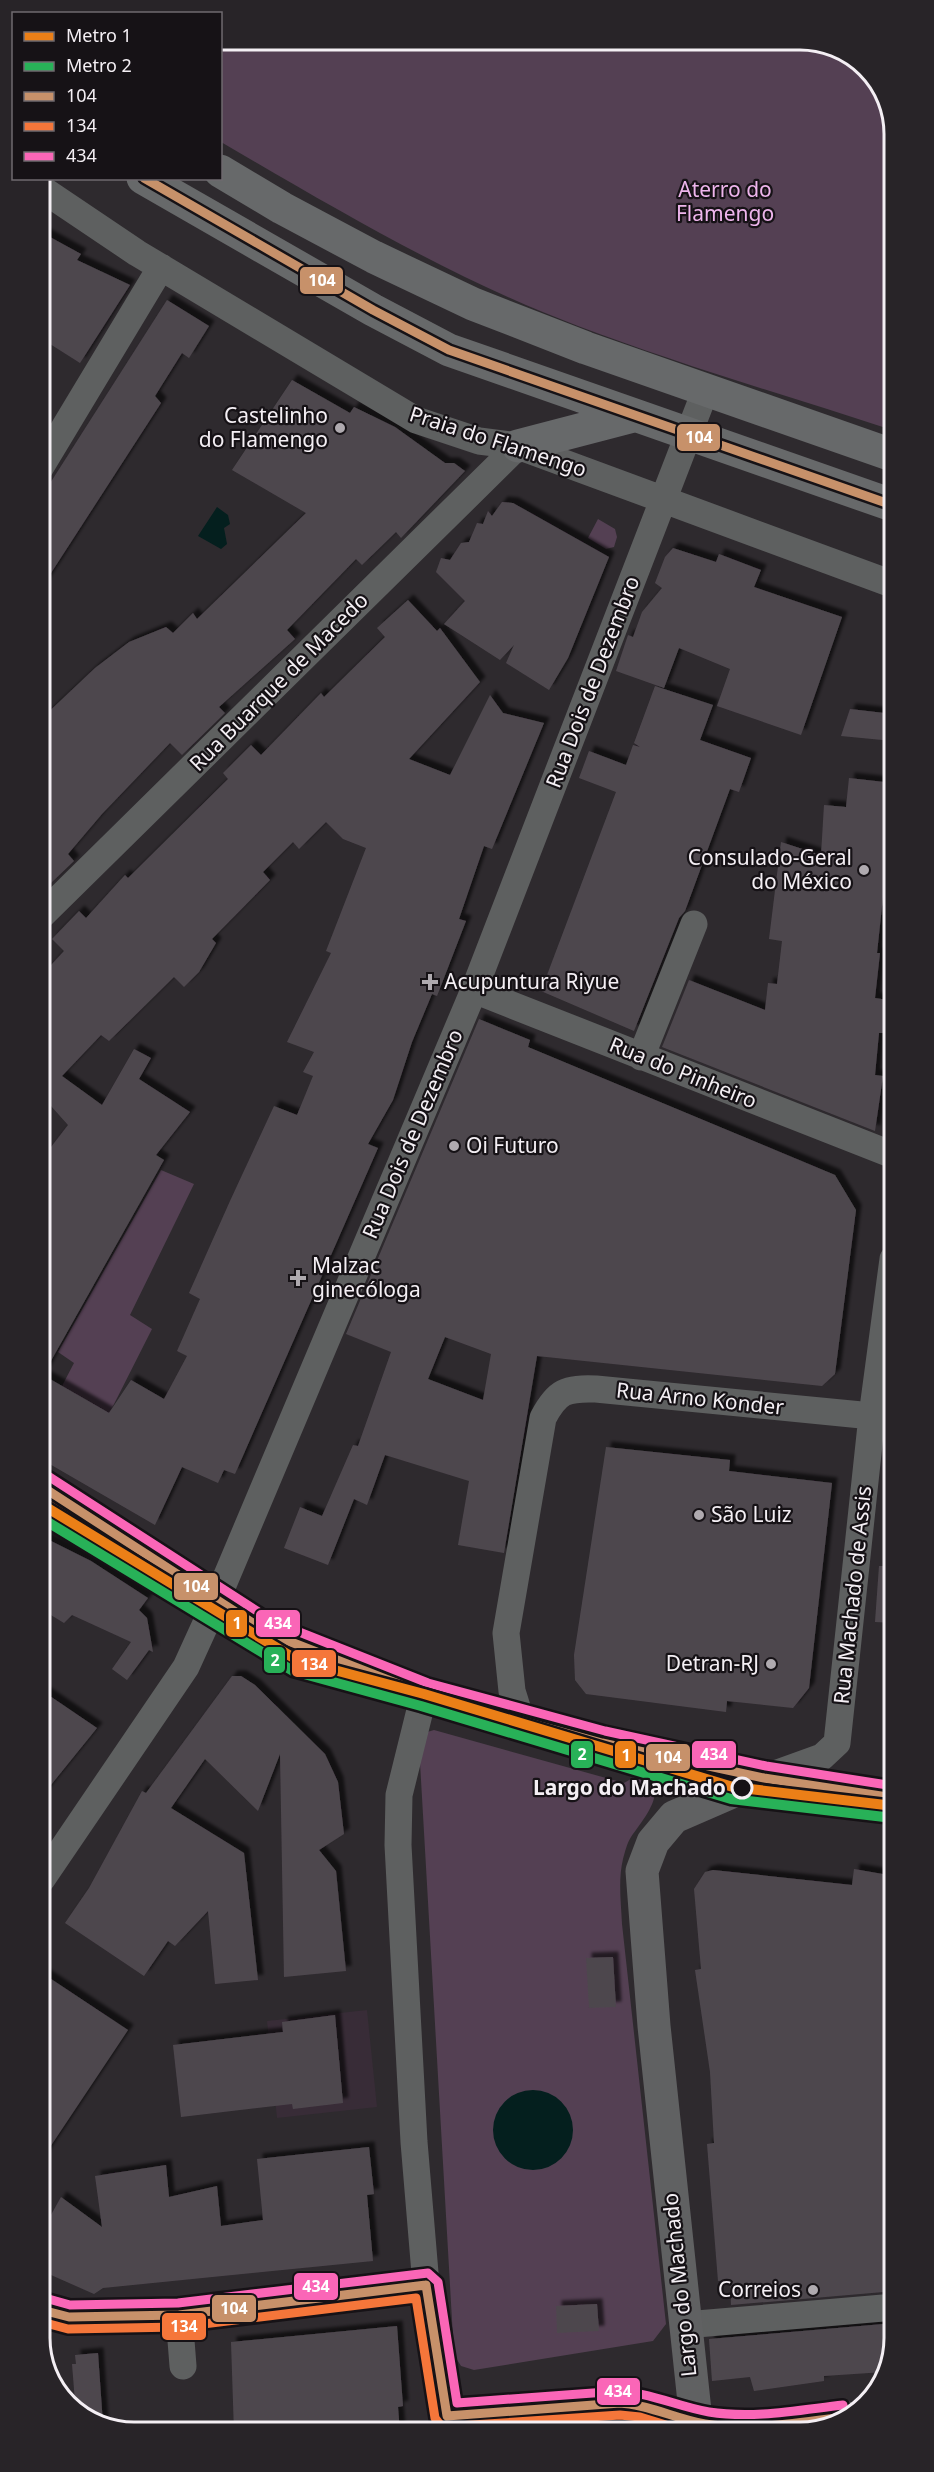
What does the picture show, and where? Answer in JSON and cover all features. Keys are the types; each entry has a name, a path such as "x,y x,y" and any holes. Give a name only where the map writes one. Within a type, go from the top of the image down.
{"main road":[{"path":"222,172 364,251 473,304 586,348 884,452"},
{"path":"146,180 373,310 448,350 884,502"},
{"path":"518,446 633,416"},
{"path":"49,1491 268,1633 424,1694 522,1723 764,1778 884,1796"},
{"name":"Largo do Machado","path":"692,2422 685,2325 654,2026 642,1871 652,1842 674,1817 764,1778"},
{"path":"49,2312 69,2317 179,2315 426,2285 448,2422"},
{"path":"688,2370 708,2399 745,2422"},
{"path":"465,2422 622,2403 657,2408 683,2422"},
{"path":"798,2422 825,2419"}],"street":[{"name":"Praia do Flamengo","path":"50,194 161,267 416,420 479,441 518,446 884,581"},
{"path":"50,452 161,267"},
{"name":"Rua Dois de Dezembro","path":"49,1868 186,1667 217,1599 474,990 706,389"},
{"name":"Rua Buarque de Macedo","path":"50,907 518,446"},
{"path":"641,1057 694,924"},
{"name":"Rua do Pinheiro","path":"474,990 884,1152"},
{"name":"Rua Machado de Assis","path":"764,1778 822,1757 837,1743 872,1416 884,1326"},
{"name":"Rua Arno Konder","path":"522,1723 507,1665 506,1633 543,1418 558,1395 573,1388 872,1416"},
{"path":"424,1694 399,1795 398,1845 415,2153 426,2285"},
{"path":"685,2325 884,2308"},
{"path":"179,2315 183,2366"}],"shaded area":[{"path":"217,507 228,515 230,524 224,528 227,544 221,549 198,536"},
{"path":"367,2010 377,2107 277,2118 267,2021"},
{"path":"525,2090 541,2090 562,2101 573,2122 573,2138 562,2159 541,2170 525,2170 511,2164 499,2152 493,2138 493,2122 499,2108 511,2096"}],"green space":[{"name":"Aterro do Flamengo","path":"222,49 806,50 833,56 856,70 864,78 878,101 884,122 884,427 656,354 531,307 396,242 222,143"},
{"path":"598,519 615,529 617,537 614,547 606,549 588,538"},
{"path":"161,1170 194,1184 130,1315 152,1329 109,1414 62,1386 74,1363 58,1352"},
{"name":"Largo do Machado","path":"434,1730 624,1783 636,1776 647,1780 653,1786 655,1794 653,1803 626,1848 620,1883 622,1924 666,2324 653,2341 474,2370 461,2366 454,2355 419,1745 424,1733"}],"building":[{"path":"50,237 81,254 77,260 130,285 80,363 50,344"},
{"path":"167,300 209,326 189,358 182,353 155,396 161,403 50,575 50,484"},
{"path":"292,380 350,413 354,407 395,427 445,463 454,463 465,471 401,538 396,532 362,565 356,559 287,630 295,639 219,707 225,713 182,755 170,743 102,814 68,854 74,861 51,883 50,711 95,668 129,642 166,627 173,633 193,613 197,619 306,513 232,470"},
{"path":"502,502 513,503 609,557 568,658 549,690 506,663 514,645 500,660 444,624 465,601 436,572 441,558 450,560 461,543 469,542 477,523 483,524 488,511 492,516"},
{"path":"673,548 716,562 719,554 761,570 754,587 842,617 801,735 717,706 730,669 679,648 664,688 616,671 628,635 633,637 642,612 662,588 655,583 665,557"},
{"path":"408,600 437,631 440,628 480,682 409,759 450,775 490,695 503,713 544,723 492,849 484,846 459,919 466,921 437,996 432,994 412,1042 393,1100 368,1144 378,1148 235,1474 224,1470 218,1483 182,1467 155,1525 49,1464 49,1379 109,1413 131,1380 164,1399 187,1356 177,1351 200,1299 189,1293 230,1201 274,1106 297,1115 313,1076 303,1072 314,1052 287,1042 331,953 326,951 366,848 343,839 326,822 299,849 293,842 263,872 270,880 212,939 216,943 199,972 184,987 174,977 109,1041 101,1035 62,1076 102,1105 134,1049 151,1058 139,1079 190,1112 156,1155 164,1160 49,1364 50,1149 68,1125 50,1104 50,967 64,951 52,939 79,911 86,918 125,875 128,878 228,779 223,773 251,745 261,755 321,693 324,697 385,637 377,628"},
{"path":"655,686 713,705 700,740 751,758 739,792 730,789 685,911 679,918 634,1031 541,991 616,792 579,778 589,751 626,765 633,745 640,747 634,743"},
{"path":"850,709 884,713 884,740 841,736"},
{"path":"849,778 884,782 884,888 875,998 884,999 884,1033 879,1033 875,1075 883,1076 875,1131 662,1047 689,980 765,1010 768,983 777,984 782,941 769,939 781,842 821,855 824,805 846,807"},
{"path":"479,1019 530,1040 528,1047 835,1175 856,1210 835,1374 822,1386 537,1356 504,1553 458,1545 469,1481 385,1455 367,1505 354,1499 328,1565 284,1548 300,1507 322,1516 353,1445 358,1446 391,1352 346,1334","holes":["445,1337 491,1354 483,1400 428,1379"]},
{"path":"606,1447 730,1460 729,1471 832,1483 809,1688 793,1708 727,1701 726,1712 586,1694 575,1680 574,1655"},
{"path":"49,1540 91,1561 148,1598 139,1610 147,1618 153,1652 149,1650 127,1680 112,1669 131,1642 72,1615 64,1623 49,1614"},
{"path":"879,1566 884,1566 884,1622 875,1622"},
{"path":"232,1676 241,1676 255,1685 325,1754 338,1782 344,1834 319,1850 336,1871 346,1971 284,1977 280,1754 258,1811 205,1759 171,1808 244,1853 258,1980 215,1984 208,1911 175,1946 168,1941 144,1976 65,1923 89,1888 142,1791 146,1793"},
{"path":"49,1696 97,1728 49,1787"},
{"path":"854,1869 884,1874 884,2292 731,2305 730,2280 718,2281 707,2144 714,2143 710,2072 695,1970 701,1969 694,1889 705,1872 713,1870 852,1885"},
{"path":"613,1957 616,2007 589,2008 586,1958"},
{"path":"49,1978 128,2030 49,2148"},
{"path":"335,2015 343,2103 293,2109 292,2104 181,2117 173,2045 283,2032 282,2022"},
{"path":"369,2147 374,2194 367,2195 373,2261 103,2288 94,2294 49,2274 49,2218 61,2197 102,2227 95,2176 166,2165 169,2197 217,2186 221,2226 263,2220 257,2159"},
{"path":"597,2304 599,2331 557,2333 556,2306"},
{"path":"884,2324 883,2355 877,2372 824,2376 824,2381 754,2391 750,2377 712,2381 709,2339"},
{"path":"397,2326 403,2406 398,2407 399,2422 234,2422 231,2342"},
{"path":"98,2353 102,2417 75,2399 72,2364 76,2364 75,2355"}],"metro line":[{"name":"1","path":"49,1509 297,1660 424,1694 733,1787 884,1805"},
{"name":"2","path":"49,1523 293,1671 421,1706 731,1799 884,1817"}],"transit line":[{"name":"104","path":"147,180 373,310 449,350 884,502"},
{"name":"434","path":"49,1477 274,1622 428,1683 605,1731 766,1766 884,1784"},
{"name":"104","path":"49,1491 268,1633 424,1694 602,1743 764,1778 884,1796"},
{"name":"134","path":"49,1505 263,1644 420,1705 599,1755 761,1790 884,1809"},
{"name":"434","path":"49,2299 70,2305 178,2303 428,2273 438,2282 457,2403 620,2391 643,2394 698,2410 726,2414 776,2413 843,2405"},
{"name":"104","path":"426,2285 447,2416"},
{"name":"104","path":"49,2312 69,2317 179,2315 426,2285"},
{"name":"134","path":"49,2324 68,2329 179,2327 416,2298 435,2418 438,2422"},
{"name":"104","path":"447,2416 620,2403 642,2406 694,2422"},
{"name":"134","path":"516,2422 620,2415 640,2417 656,2422"},
{"name":"104","path":"800,2422 825,2419"}],"place":[{"name":"Castelinho do Flamengo","path":"340,428"},
{"name":"Consulado-Geral do México","path":"864,870"},
{"name":"Acupuntura Riyue","path":"430,982"},
{"name":"Oi Futuro","path":"454,1146"},
{"name":"Malzac ginecóloga","path":"298,1278"},
{"name":"São Luiz","path":"699,1515"},
{"name":"Detran-RJ","path":"771,1664"},
{"name":"Largo do Machado","path":"742,1788"},
{"name":"Correios","path":"813,2290"}]}
